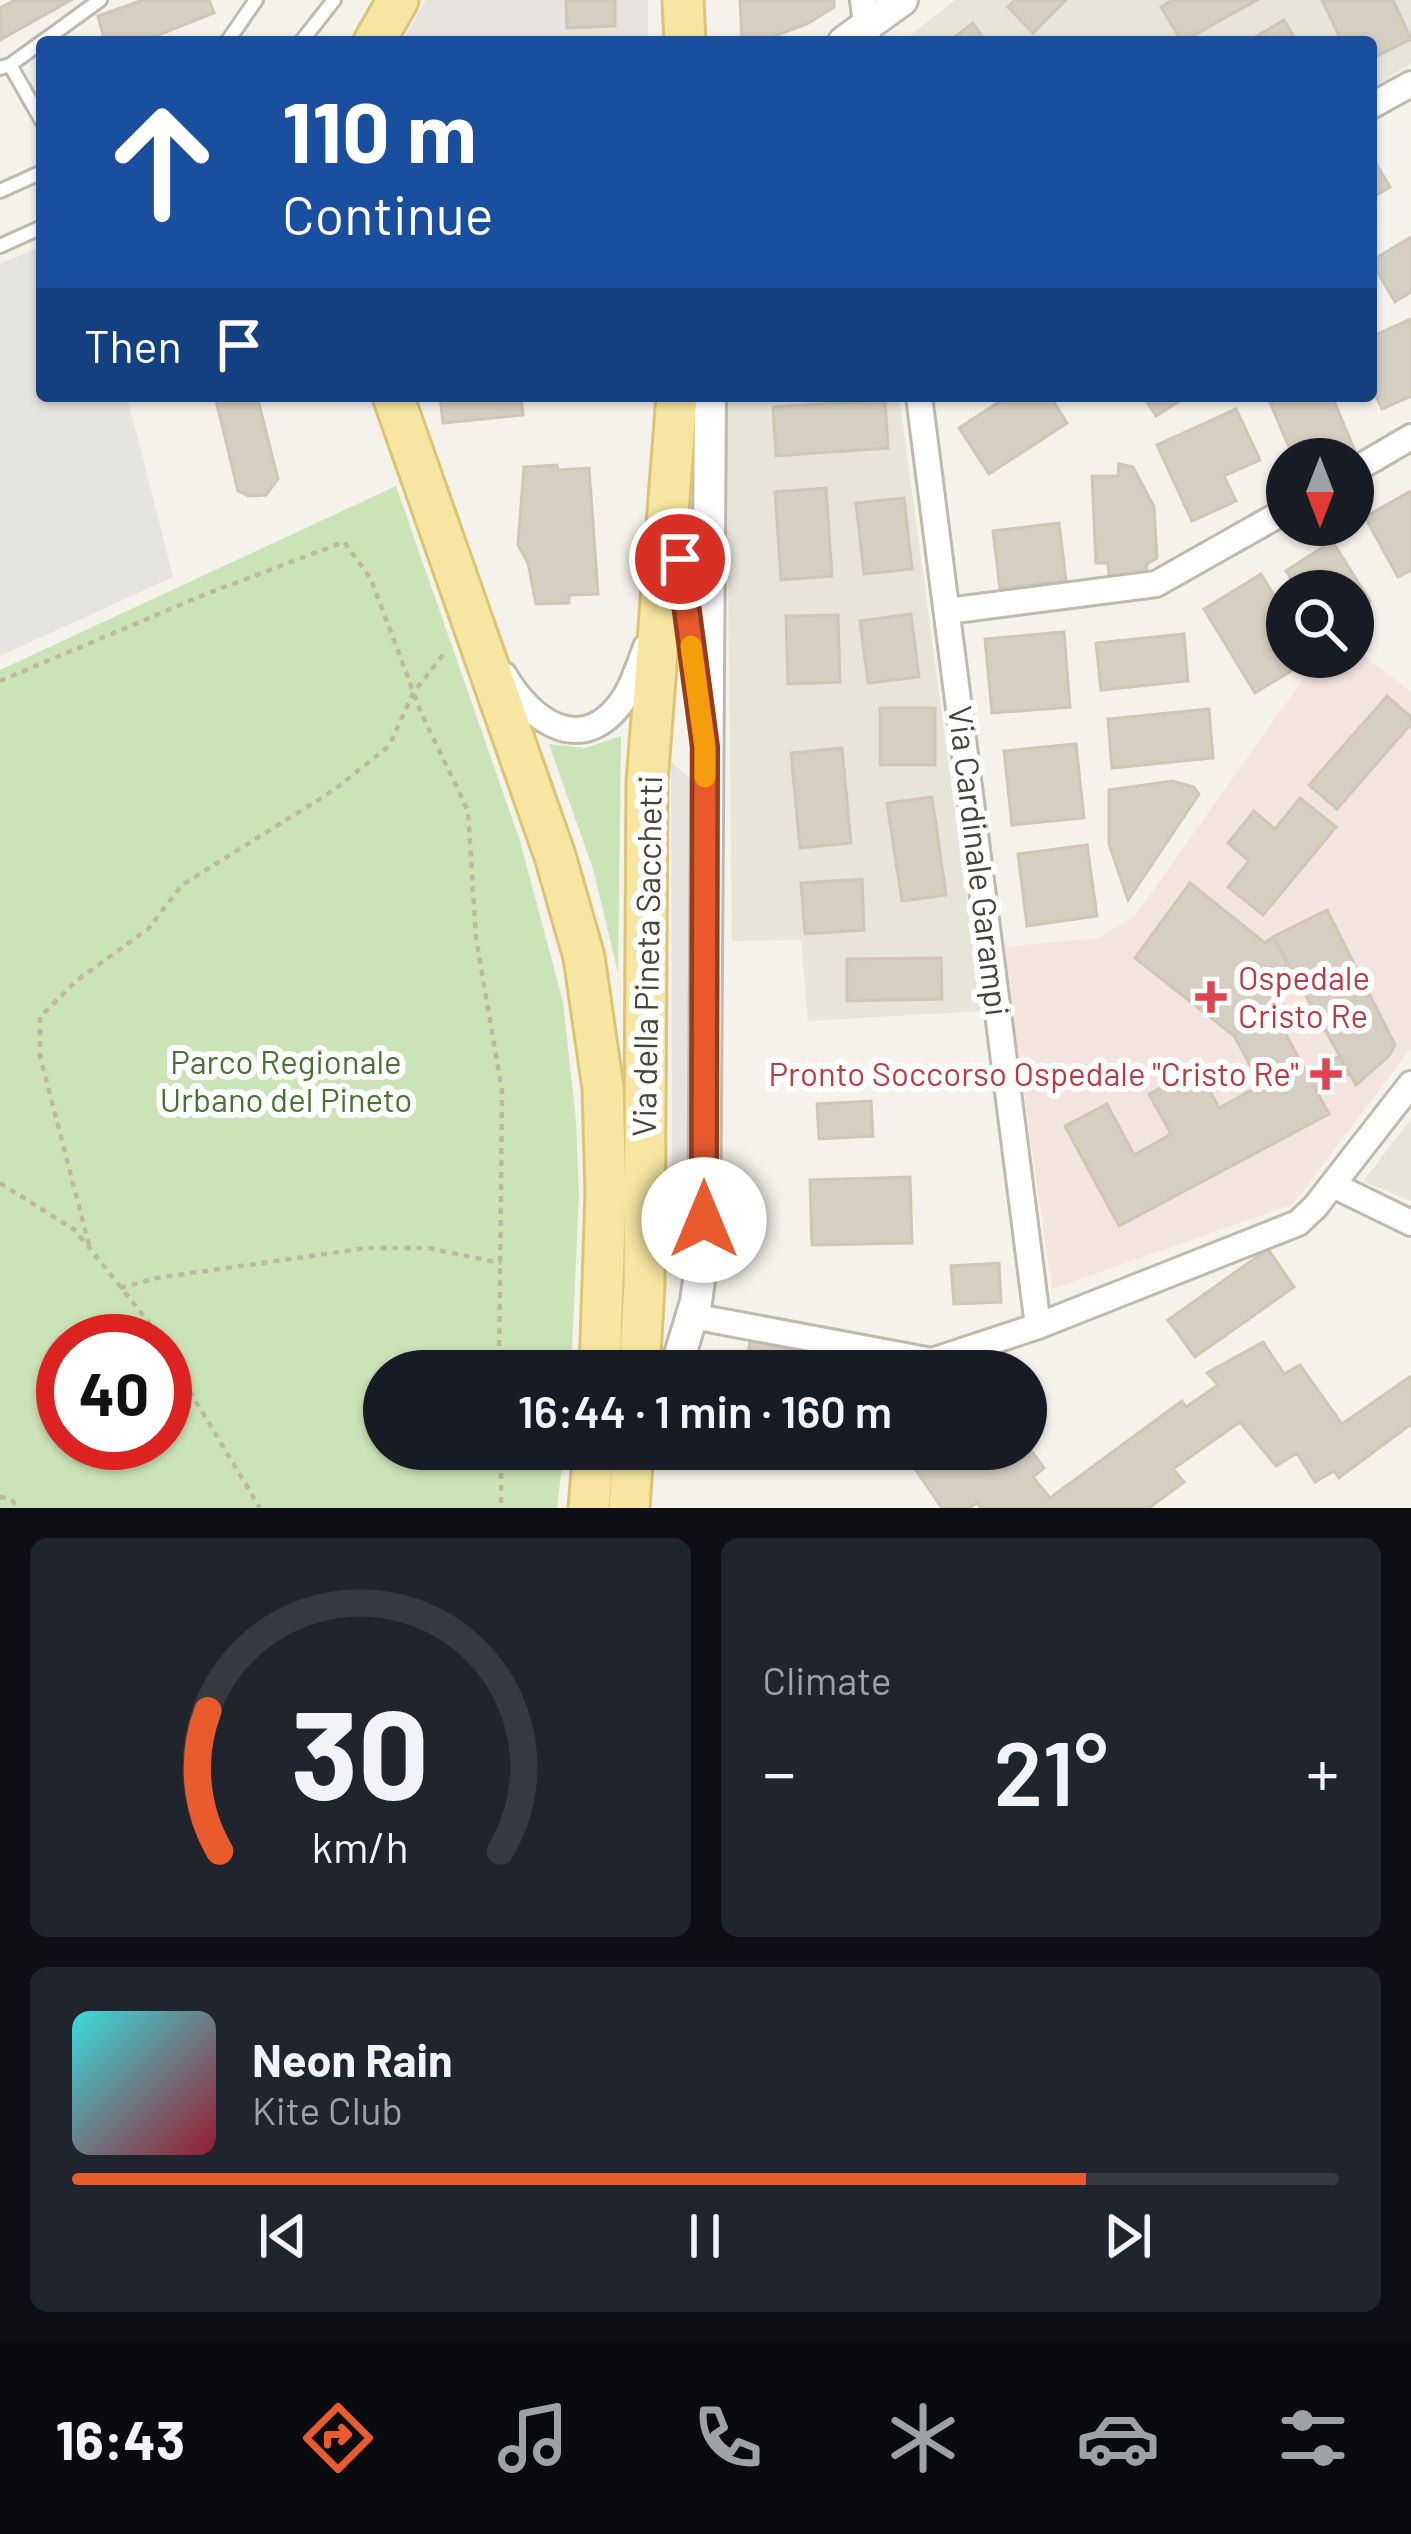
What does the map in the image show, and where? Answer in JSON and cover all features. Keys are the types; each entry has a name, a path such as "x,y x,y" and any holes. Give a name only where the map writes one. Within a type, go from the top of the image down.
{"main road":[{"path":"377,36 398,0"},
{"path":"683,0 686,36"},
{"name":"Via della Pineta Sacchetti","path":"395,402 571,906 597,1030 606,1192 601,1350"},
{"name":"Via della Pineta Sacchetti","path":"640,1350 647,782 676,402"},
{"path":"590,1508 593,1470"},
{"path":"632,1508 633,1470"}],"street":[{"path":"861,28 902,0"},
{"path":"1377,103 1411,84"},
{"name":"Via della Pineta Sacchetti","path":"681,1350 704,1243 710,402"},
{"name":"Via Cardinale Garampi","path":"923,402 1038,1326"},
{"path":"1374,459 1411,437"},
{"path":"672,491 705,747"},
{"path":"948,611 1156,584 1266,521"},
{"name":"Via della Pineta Sacchetti","path":"473,620 529,710 548,723 586,729 612,714 626,696 659,613"},
{"path":"692,1316 932,1361 1038,1326 1291,1227 1307,1216 1411,1084"},
{"path":"1333,1185 1411,1222"},
{"path":"632,1508 645,1470"}],"lane":[{"path":"50,36 100,0"},
{"path":"230,36 256,0"},
{"path":"306,36 334,0"},
{"path":"36,46 5,66 36,112"},
{"path":"0,190 36,175"},
{"path":"0,246 36,230"}],"path":[{"path":"0,681 344,542 371,579 413,693 468,811 476,938 502,1091 499,1350"},
{"path":"89,1245 40,1056 40,1016 76,981 148,928 182,885 334,790 388,746 413,693 473,620"},
{"path":"0,1184 74,1229 140,1314"},
{"path":"120,1288 157,1278 367,1248 427,1248 501,1263"},
{"path":"192,1395 260,1508"},
{"path":"501,1470 501,1508"},
{"path":"0,1497 11,1499 18,1508"}],"shaded area":[{"path":"426,0 648,0 648,36 405,36"},
{"path":"955,0 1411,0 1411,63 1377,85 1377,36 910,36"},
{"path":"36,249 36,402 129,402 173,577 0,656 0,264"},
{"path":"726,402 900,402 982,1011 808,1021 801,940 732,941"},
{"name":"Ospedale Cristo Re","path":"1374,663 1411,692 1411,1048 1293,1204 1052,1289 1003,947 1099,938 1135,916 1304,678 1374,678"},
{"path":"671,762 693,781 693,1200 672,1181"},
{"path":"1411,1119 1411,1201 1363,1181"}],"green space":[{"name":"Parco Regionale Urbano del Pineto","path":"396,486 520,841 563,1002 579,1194 572,1350 363,1350 363,1470 562,1470 557,1508 0,1508 0,670"},
{"path":"621,736 618,973 593,869 549,744 585,748"}],"building":[{"path":"15,0 71,0 0,40 0,8"},
{"path":"143,0 209,0 214,13 156,36 103,36 98,16"},
{"path":"566,0 615,0 615,26 567,28"},
{"path":"740,0 834,0 834,7 809,23 775,36 742,36"},
{"path":"1015,0 1066,0 1033,33 1008,7"},
{"path":"1173,0 1257,0 1193,36 1178,36 1161,7"},
{"path":"1322,0 1393,0 1411,39 1377,56 1377,36 1339,36"},
{"path":"1284,20 1293,36 1257,36"},
{"path":"973,23 982,36 956,36"},
{"path":"1377,165 1390,187 1377,195"},
{"path":"1411,237 1411,292 1395,302 1377,271 1377,257"},
{"path":"1411,319 1411,396 1382,409 1377,399 1377,334"},
{"path":"216,402 259,402 278,479 266,495 238,491"},
{"path":"441,402 522,402 523,415 443,423"},
{"path":"885,402 888,448 776,456 773,407"},
{"path":"999,402 1054,402 1067,423 989,474 959,428"},
{"path":"1147,402 1178,402 1156,416"},
{"path":"1270,402 1334,402 1349,438 1285,438"},
{"path":"1236,409 1260,460 1224,476 1236,501 1192,521 1157,445"},
{"path":"1119,464 1133,467 1154,507 1157,558 1147,564 1145,576 1109,576 1108,563 1096,563 1092,476 1118,476"},
{"path":"557,465 558,470 589,468 598,594 569,595 569,603 536,604 528,563 518,545 524,467"},
{"path":"826,488 832,576 781,580 775,492"},
{"path":"1411,491 1411,570 1398,577 1374,533 1374,512"},
{"path":"904,498 912,569 864,574 856,503"},
{"path":"1059,523 1066,581 1000,589 993,531"},
{"path":"1324,546 1335,546 1350,570 1288,570"},
{"path":"1261,574 1266,582 1266,678 1279,678 1255,693 1204,609"},
{"path":"911,614 919,677 868,683 860,621"},
{"path":"838,615 840,682 788,684 786,616"},
{"path":"1064,632 1070,707 992,713 985,639"},
{"path":"1184,634 1188,681 1101,690 1096,643"},
{"path":"1387,696 1411,717 1411,724 1337,809 1309,785"},
{"path":"880,708 935,708 935,765 880,765"},
{"path":"1209,709 1213,758 1112,768 1108,719"},
{"path":"1076,744 1084,818 1012,825 1004,751"},
{"path":"842,748 851,843 800,848 791,753"},
{"path":"1172,781 1194,787 1199,794 1128,900 1109,844 1109,790"},
{"path":"932,797 946,895 902,901 887,803"},
{"path":"1300,798 1336,827 1263,915 1228,887 1249,861 1228,843 1254,811 1275,829"},
{"path":"1087,845 1097,916 1027,926 1018,854"},
{"path":"862,879 864,930 805,934 801,883"},
{"path":"1190,883 1265,943 1273,937 1286,959 1283,996 1234,1036 1135,958"},
{"path":"1327,910 1395,1045 1356,1085 1273,937"},
{"path":"941,958 942,999 847,1001 847,959"},
{"path":"1271,1007 1329,1114 1119,1226 1065,1126 1107,1104 1134,1155 1171,1134 1149,1094 1198,1068 1219,1108 1261,1085 1234,1036"},
{"path":"1340,1056 1349,1074 1316,1091 1307,1073"},
{"path":"871,1101 873,1136 819,1139 817,1104"},
{"path":"910,1177 912,1243 812,1245 810,1180"},
{"path":"1268,1249 1294,1287 1195,1357 1168,1320"},
{"path":"999,1263 1001,1302 954,1304 951,1266"},
{"path":"750,1340 796,1350 749,1350"},
{"path":"1263,1342 1284,1374 1300,1365 1342,1424 1411,1376 1411,1424 1339,1478 1334,1471 1315,1482 1297,1453 1276,1466 1240,1422 1173,1469 1184,1482 1149,1508 981,1508 977,1503 969,1508 942,1508 916,1470 1042,1470 1033,1477 1050,1498 1182,1401 1186,1407 1218,1385 1207,1373"}],"slow traffic":[{"path":"691,646 705,777"}],"place":[{"name":"Ospedale Cristo Re","path":"1211,997"},
{"name":"Pronto Soccorso Ospedale \"Cristo Re\"","path":"1326,1074"}],"route":[{"path":"680,559 705,747 704,1220"}]}
